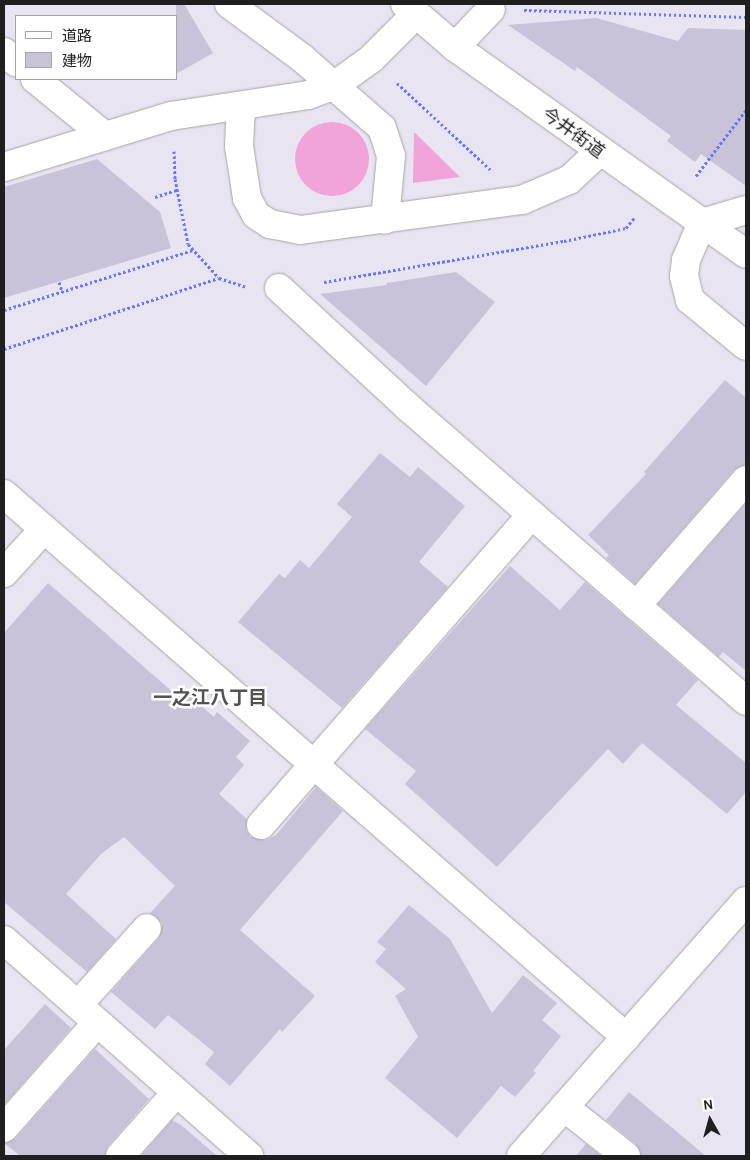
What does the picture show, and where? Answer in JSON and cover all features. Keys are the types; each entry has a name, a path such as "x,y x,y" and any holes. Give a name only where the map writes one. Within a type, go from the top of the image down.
{"street":[{"path":"229,4 334,85 382,128 391,156 385,220"},
{"path":"4,167 171,116 282,102 334,85 371,60 410,9"},
{"name":"今井街道","path":"410,9 455,47 599,152 746,254"},
{"path":"455,47 491,9"},
{"path":"4,52 15,61"},
{"path":"36,80 105,136"},
{"path":"241,107 238,146 246,198 256,215 270,224 300,230 522,200 569,180 599,152"},
{"path":"746,210 702,223 686,260 684,276 690,300 746,346"},
{"path":"279,288 531,515 746,701"},
{"path":"636,606 746,480"},
{"path":"4,494 626,1037"},
{"path":"261,825 531,515"},
{"path":"4,573 44,529"},
{"path":"521,1156 746,901"},
{"path":"4,1128 147,928"},
{"path":"4,940 249,1156"},
{"path":"120,1156 176,1093"},
{"path":"564,1107 626,1156"}],"path":[{"path":"491,9 746,17"},
{"path":"397,83 492,172"},
{"path":"696,176 746,110"},
{"path":"155,197 177,190"},
{"path":"4,310 193,250"},
{"path":"4,349 219,278"},
{"path":"59,282 62,291"}],"shaded area":[{"path":"325,122 339,122 353,128 363,138 369,152 369,166 363,180 353,190 339,196 325,196 311,190 301,180 295,166 295,152 301,138 311,128"},
{"path":"414,132 460,177 413,183"}],"building":[{"path":"176,4 184,4 213,53 178,73 178,15 176,15"},
{"path":"596,18 678,41 688,28 746,30 746,186 701,154 695,162 667,141 671,136 577,67 575,71 508,25"},
{"path":"97,159 160,212 171,248 4,298 4,187"},
{"path":"456,272 495,302 426,386 320,294 387,285 387,283"},
{"path":"725,380 746,398 746,465 734,470 635,584 606,558 609,555 588,535 646,474 644,472"},
{"path":"380,453 410,477 418,467 465,506 419,562 448,587 342,708 238,622 279,574 285,578 300,560 309,568 352,517 337,504"},
{"path":"746,503 746,671 723,652 719,657 658,604"},
{"path":"510,566 560,610 585,582 698,680 676,705 746,763 746,792 727,814 642,743 623,764 608,749 497,867 405,784 416,771 365,729"},
{"path":"48,583 175,694 181,688 214,717 217,712 250,741 236,757 244,765 219,794 247,819 246,830 251,837 266,840 276,835 316,787 343,811 240,930 315,996 282,1032 280,1029 230,1086 205,1064 214,1052 168,1015 155,1029 111,992 159,938 162,923 150,913 175,886 124,837 101,854 66,894 116,939 87,972 4,902 4,633"},
{"path":"409,905 450,939 492,1013 523,975 557,1003 542,1020 561,1036 533,1071 536,1073 515,1097 501,1086 457,1138 385,1078 418,1037 395,996 406,989 375,962 386,949 377,942"},
{"path":"45,1004 71,1028 4,1105 4,1050"},
{"path":"95,1049 149,1099 108,1146 105,1156 20,1156 4,1143 16,1138"},
{"path":"629,1092 706,1156 641,1156 636,1144 606,1120"},
{"path":"172,1120 181,1125 217,1156 141,1156"},
{"path":"586,1144 601,1156 576,1156"}],"district":[{"name":"一之江八丁目","path":"210,699"}]}
